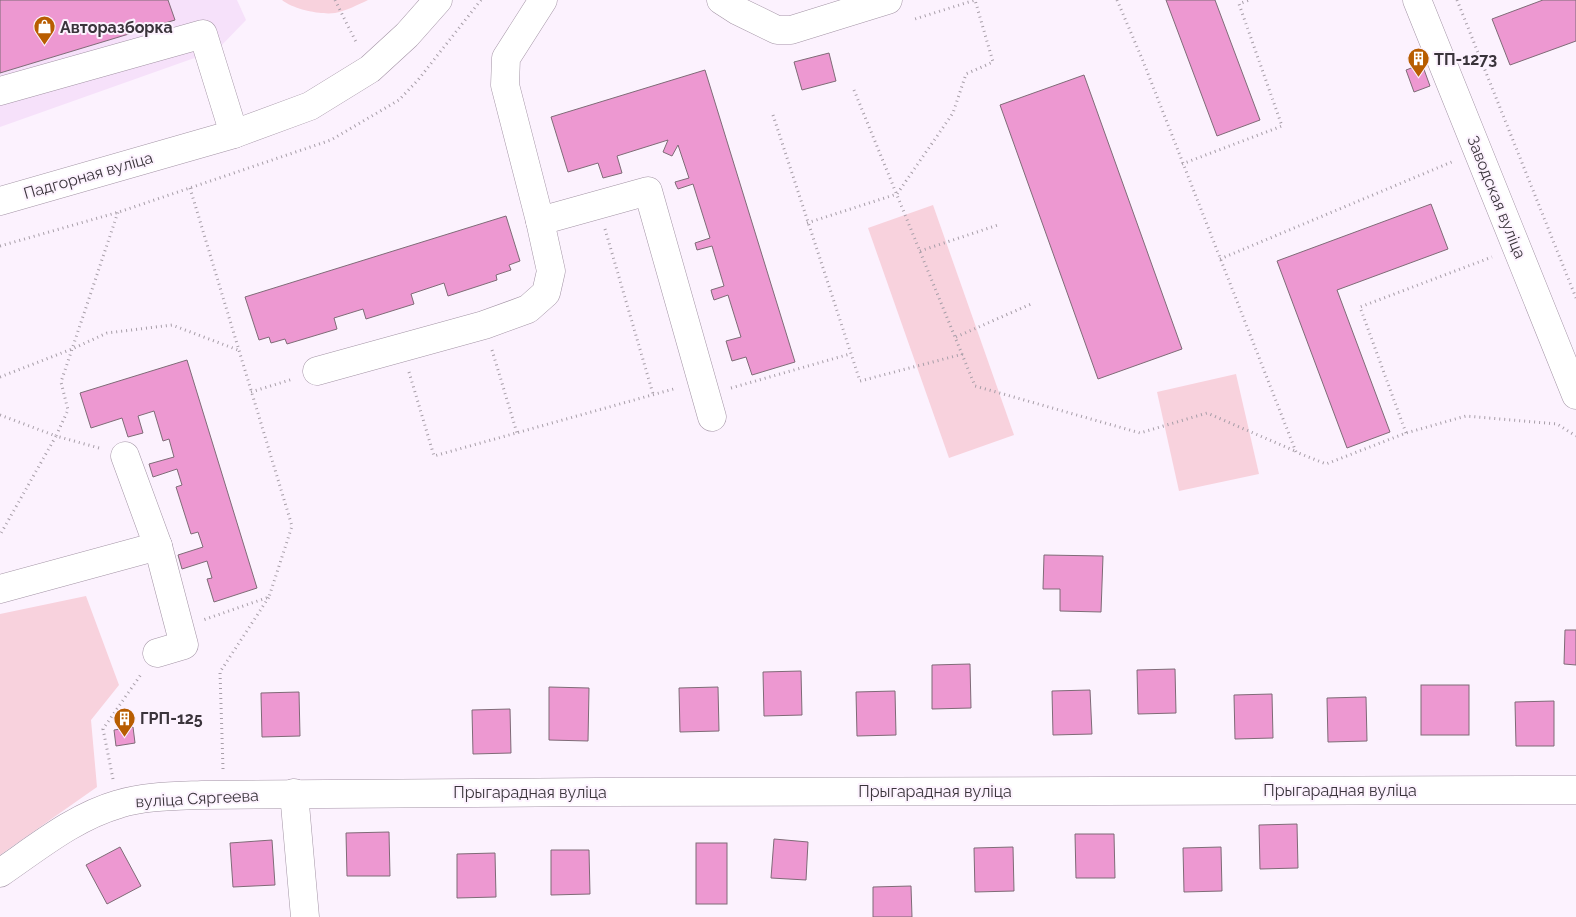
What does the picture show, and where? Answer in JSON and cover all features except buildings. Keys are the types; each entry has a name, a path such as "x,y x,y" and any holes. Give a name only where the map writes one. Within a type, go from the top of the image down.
{"street":[{"name":"Падгорная вуліца","path":"0,201 234,134 310,106 370,69 407,36 438,0"},
{"path":"317,371 484,325 528,309 546,293 551,271 540,221 504,85 506,58 543,0"},
{"path":"721,0 738,11 777,30 791,30 888,0"},
{"name":"Заводская вуліца","path":"1417,0 1576,395"},
{"path":"0,91 203,34 234,134"},
{"path":"540,221 648,191 707,398"},
{"path":"125,456 158,546 184,646 157,652"},
{"path":"0,589 158,546"},
{"name":"Прыгарадная вуліца","path":"294,793 1576,790"},
{"path":"294,793 305,917"},
{"name":"вуліца Сяргеева","path":"0,873 62,830 91,814 121,803 160,797 294,793"}],"path":[{"path":"335,0 370,69"},
{"path":"807,223 897,194 953,113 966,74 993,62 975,0 915,19"},
{"path":"1117,0 1143,61 1296,452"},
{"path":"1182,164 1282,126 1239,4 1249,0"},
{"path":"1457,0 1576,298"},
{"path":"854,90 975,386 1140,433 1207,413 1326,464 1406,433 1466,416 1557,424 1576,436"},
{"path":"773,115 860,381 963,354"},
{"path":"1220,259 1462,158"},
{"path":"190,188 292,526 269,597 220,672 223,794"},
{"path":"598,205 653,394"},
{"path":"0,535 56,436 68,410 61,382 119,212"},
{"path":"920,251 998,225"},
{"path":"1406,433 1360,307 1493,257"},
{"path":"956,337 1031,304"},
{"path":"0,376 72,349 107,333 172,325 238,350"},
{"path":"484,325 517,433"},
{"path":"402,348 434,456 653,394 707,398 850,354"},
{"path":"251,392 317,371"},
{"path":"0,415 56,436 125,456"},
{"path":"179,628 269,597"},
{"path":"121,803 114,784 103,729 157,652"}],"shaded area":[{"path":"0,0 237,0 246,20 217,50 0,127"},
{"path":"282,0 368,0 342,11 329,13 300,9"},
{"path":"933,205 1014,435 949,458 868,228"},
{"path":"1236,374 1259,474 1179,491 1157,392"},
{"path":"86,596 119,685 91,720 97,787 0,855 0,614"}],"place":[{"name":"Авторазборка","path":"44,46"},
{"name":"ТП-1273","path":"1418,78"},
{"name":"ГРП-125","path":"124,737"}]}
